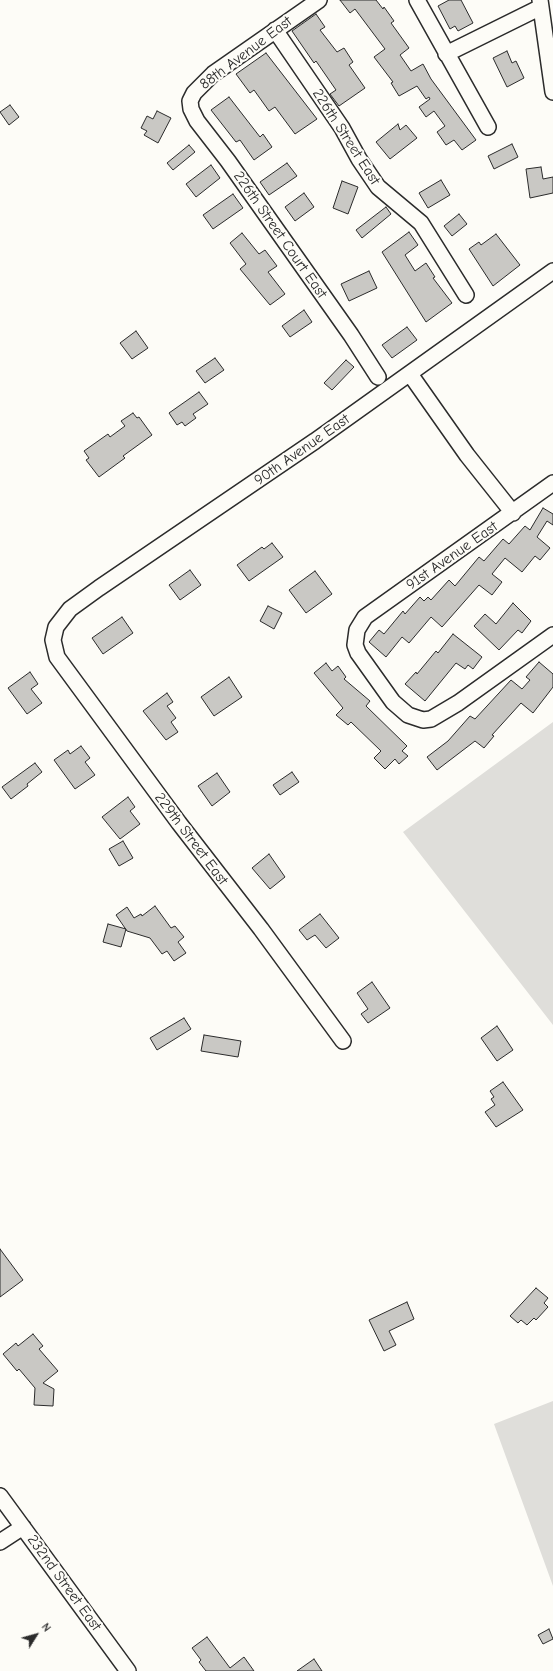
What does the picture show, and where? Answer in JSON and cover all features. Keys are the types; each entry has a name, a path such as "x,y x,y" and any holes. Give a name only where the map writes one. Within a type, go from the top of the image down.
{"street":[{"name":"88th Avenue East","path":"194,93 213,74 319,0"},
{"path":"417,0 488,127"},
{"path":"446,54 540,3 553,92"},
{"name":"226th Street East","path":"275,30 342,128 359,159 378,187 421,223 466,295"},
{"name":"226th Street Court East","path":"194,93 190,101 191,109 197,121 228,161 351,335 378,377"},
{"name":"90th Avenue East","path":"55,631 60,620 70,609 98,588 196,524 553,272"},
{"path":"410,374 467,455 513,513"},
{"name":"91st Avenue East","path":"553,483 513,513 376,609 361,623 356,634 355,645 367,665 394,702 408,715 417,719 431,719 443,713 553,635"},
{"name":"229th Street East","path":"55,631 53,640 57,657 179,824 261,929 343,1041"},
{"name":"232nd Street East","path":"0,1496 128,1671"},
{"path":"0,1542 23,1527"}],"shaded area":[{"path":"553,722 553,1025 403,832"},
{"path":"553,1401 553,1586 494,1424"}],"building":[{"path":"340,0 376,0 383,9 384,7 394,21 391,23 409,48 400,55 411,71 423,64 431,79 476,140 462,150 454,140 446,145 437,132 445,126 434,111 426,117 419,107 430,99 429,97 426,99 417,86 399,96 391,83 393,82 374,57 385,49 355,9 350,13"},
{"path":"449,0 461,0 473,23 458,31 455,26 450,29 438,6"},
{"path":"316,14 325,27 320,30 337,52 344,48 353,62 349,65 365,88 339,106 330,94 336,90 316,61 314,63 292,31"},
{"path":"507,51 512,63 516,61 524,78 507,87 493,58"},
{"path":"266,53 317,119 295,134 275,107 269,111 254,90 250,93 236,74"},
{"path":"229,97 260,137 263,134 272,147 254,160 240,140 236,142 211,110"},
{"path":"10,105 19,117 9,125 0,112"},
{"path":"157,111 171,118 158,143 144,135 147,131 141,128 147,116 153,119"},
{"path":"398,124 400,130 406,125 417,138 390,159 376,142"},
{"path":"512,144 518,157 494,169 488,156"},
{"path":"189,145 195,152 173,170 167,163"},
{"path":"287,163 297,176 269,195 260,182"},
{"path":"211,165 220,178 196,197 186,184"},
{"path":"541,167 543,179 553,177 553,193 530,198 526,169"},
{"path":"441,180 450,195 428,208 419,193"},
{"path":"342,181 358,187 348,214 333,208"},
{"path":"304,193 314,207 295,221 285,207"},
{"path":"233,194 243,208 213,229 203,215"},
{"path":"386,207 391,214 362,238 356,230"},
{"path":"459,214 467,224 452,236 444,226"},
{"path":"409,232 418,245 405,255 415,271 426,263 435,277 433,278 452,303 426,322 382,252"},
{"path":"242,233 259,254 265,250 277,266 268,272 285,294 270,305 240,269 246,264 230,243"},
{"path":"496,234 520,265 493,286 469,249 479,242 481,245"},
{"path":"369,271 377,288 349,301 341,284"},
{"path":"304,310 312,322 290,337 282,326"},
{"path":"407,327 417,340 392,358 382,345"},
{"path":"136,331 148,348 132,359 120,343"},
{"path":"215,358 224,370 205,383 196,371"},
{"path":"346,360 354,367 332,390 324,383"},
{"path":"199,392 208,404 193,414 196,418 185,426 182,422 177,425 169,413"},
{"path":"133,413 137,418 139,417 152,435 123,456 125,458 99,477 86,460 89,458 84,451 108,434 110,437 125,426 121,421"},
{"path":"543,508 553,514 553,525 547,521 537,537 550,548 540,560 535,556 522,572 505,558 492,574 502,582 492,595 479,585 442,627 431,617 409,643 402,637 386,657 369,642 379,630 384,634 403,611 405,614 420,597 424,601 428,597 431,600 449,580 455,586 479,557 484,561 503,539 509,544 525,526 530,530"},
{"path":"272,543 283,557 249,581 237,565 262,547 264,549"},
{"path":"190,570 201,585 180,600 169,585"},
{"path":"315,571 332,594 306,613 289,590"},
{"path":"513,603 531,621 522,633 518,630 499,650 474,626 485,614 496,624"},
{"path":"268,606 282,613 274,629 260,621"},
{"path":"122,617 133,633 103,654 92,638"},
{"path":"453,634 482,657 473,669 468,665 465,669 456,663 425,701 405,684 416,672 417,674 436,651 438,653"},
{"path":"539,662 553,674 553,687 533,713 521,703 492,735 494,736 484,748 475,741 437,770 427,757 448,741 470,716 475,719 511,680 522,689 530,680 526,677"},
{"path":"326,663 332,671 338,666 346,677 344,679 370,701 366,706 407,746 402,751 408,756 399,764 395,759 385,769 374,758 381,751 351,722 348,725 336,715 343,708 314,673"},
{"path":"30,672 38,684 31,689 42,703 27,714 8,688"},
{"path":"229,677 242,697 214,716 201,697"},
{"path":"167,693 173,702 167,706 176,718 171,722 178,732 166,740 143,711"},
{"path":"81,746 90,758 85,762 95,775 75,789 54,760 68,750 70,754"},
{"path":"35,763 42,772 27,784 28,786 11,799 2,787"},
{"path":"292,772 299,782 280,795 273,785"},
{"path":"217,773 230,792 212,806 198,786"},
{"path":"128,797 135,807 130,811 140,824 120,839 102,817"},
{"path":"123,841 133,858 119,866 109,849"},
{"path":"269,854 285,877 270,889 252,868"},
{"path":"155,906 171,928 175,926 184,937 178,942 186,953 174,961 167,951 162,954 150,938 127,931 116,915 127,907 134,918 141,914 142,916"},
{"path":"320,914 339,938 326,948 315,935 307,940 299,930"},
{"path":"108,924 126,929 121,947 103,942"},
{"path":"372,982 390,1008 368,1023 361,1014 368,1009 357,993"},
{"path":"184,1018 191,1029 157,1050 150,1038"},
{"path":"497,1026 513,1050 497,1061 481,1038"},
{"path":"204,1035 241,1041 238,1057 201,1051"},
{"path":"503,1082 523,1110 496,1127 485,1112 495,1105 491,1099 494,1097 490,1091"},
{"path":"0,1249 23,1280 0,1297"},
{"path":"536,1288 548,1298 544,1303 548,1307 536,1320 534,1318 527,1325 521,1320 518,1323 510,1316"},
{"path":"407,1302 414,1319 389,1331 396,1345 384,1351 369,1320"},
{"path":"33,1334 43,1346 39,1349 58,1371 43,1383 54,1389 53,1406 34,1405 35,1388 19,1369 17,1371 3,1354 16,1343 18,1346"},
{"path":"549,1629 553,1639 543,1644 538,1635"},
{"path":"207,1637 230,1668 244,1657 254,1671 206,1671 199,1662 201,1660 192,1648"},
{"path":"314,1659 322,1671 297,1671"}]}
